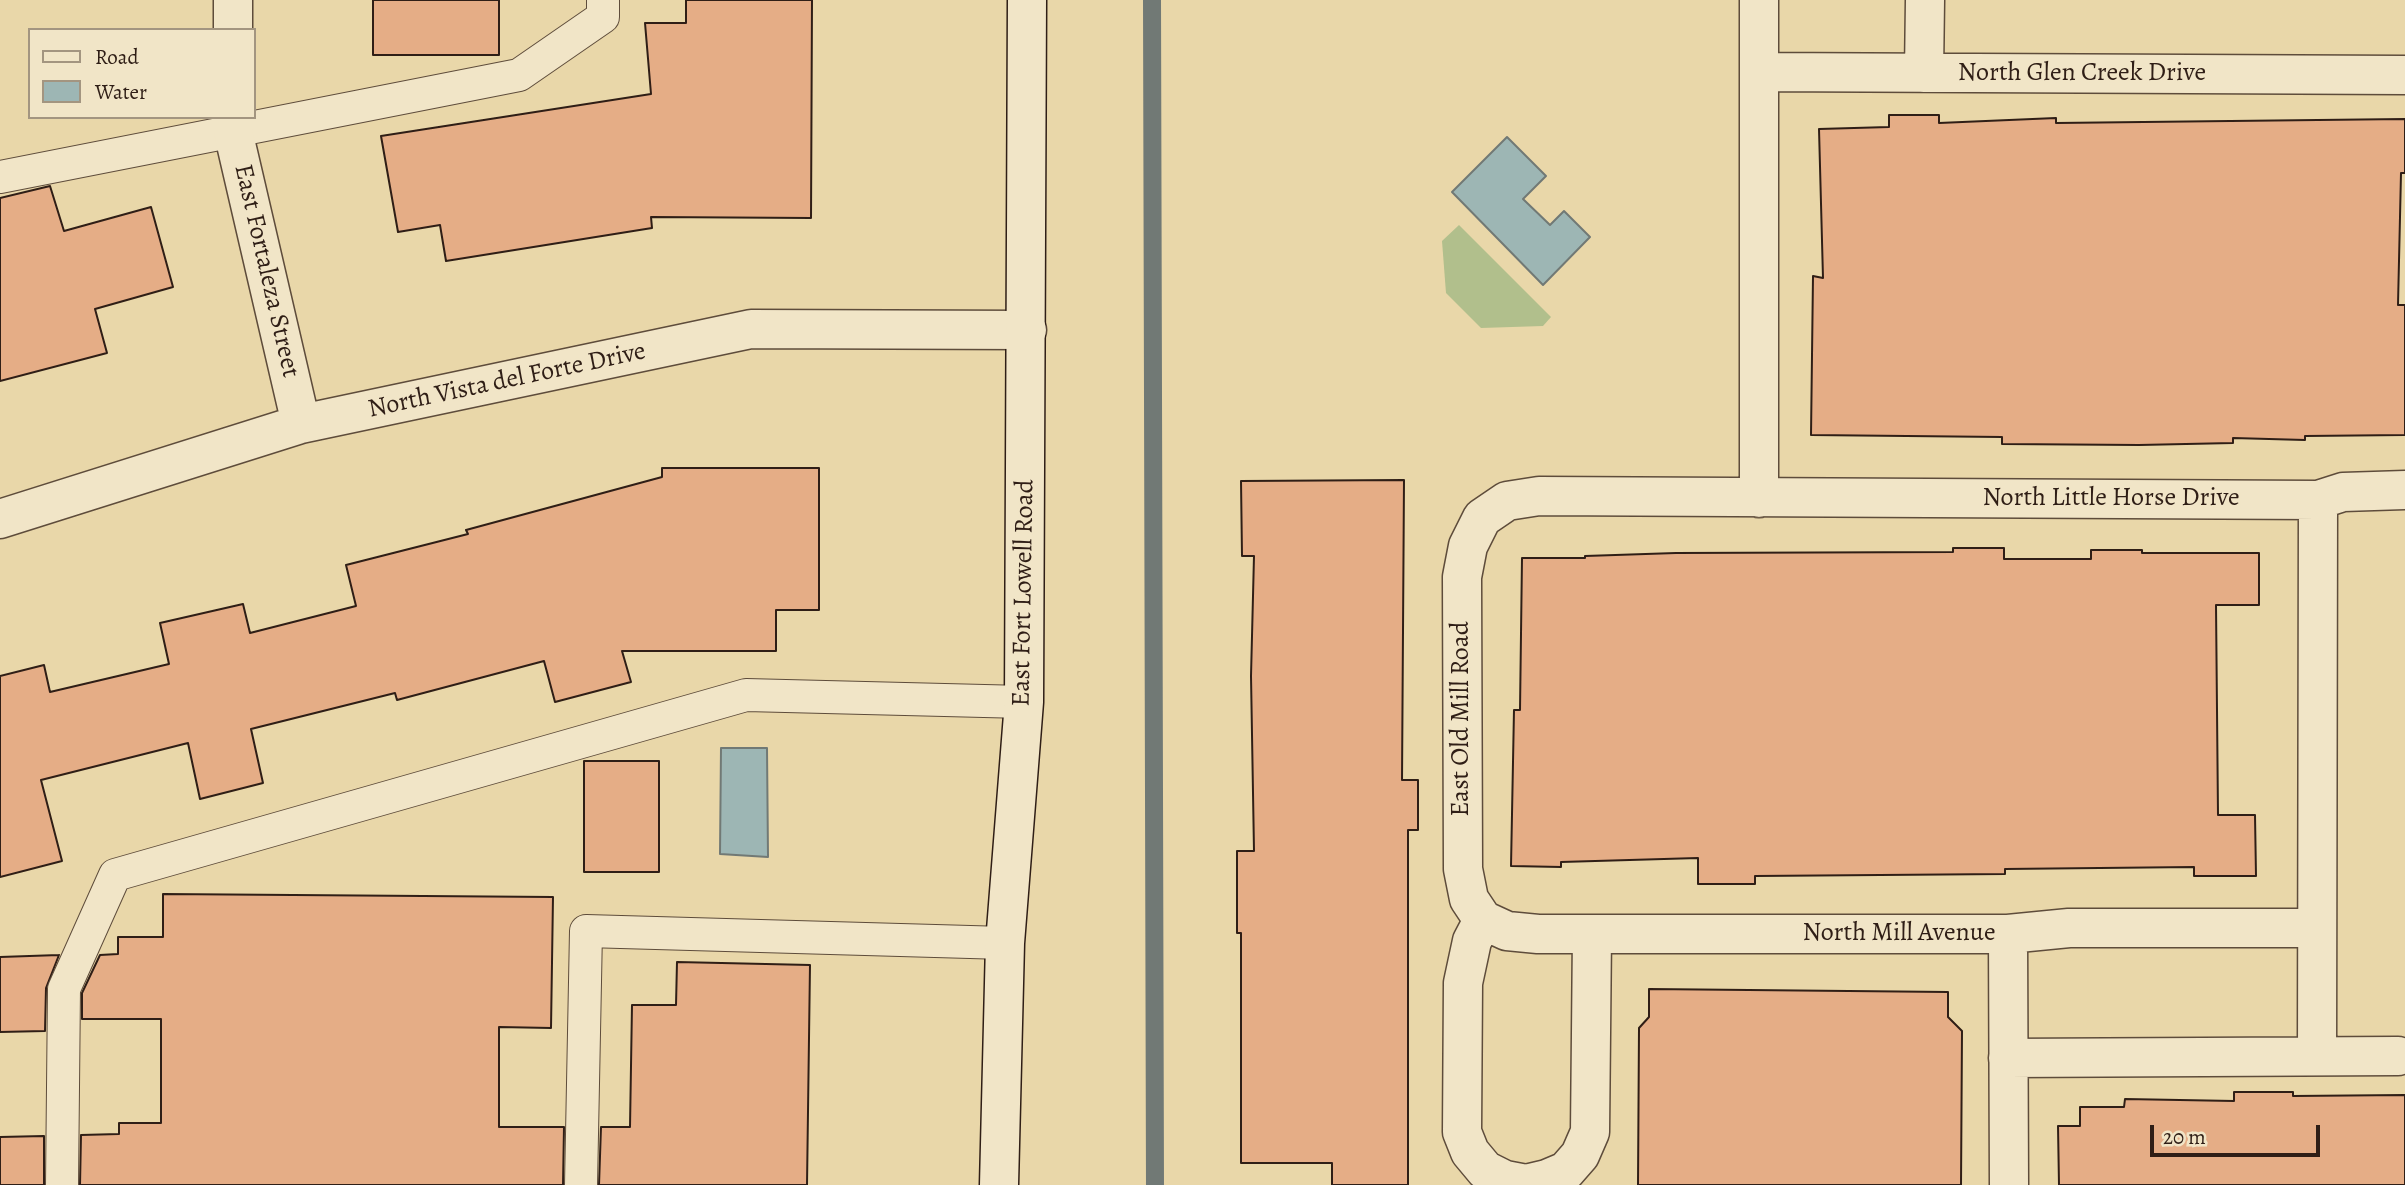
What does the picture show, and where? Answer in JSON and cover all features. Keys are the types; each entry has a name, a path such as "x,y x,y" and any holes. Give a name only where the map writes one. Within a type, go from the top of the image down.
{"street":[{"path":"233,0 233,28"},
{"name":"East Fort Lowell Road","path":"999,1185 1005,943 1024,702 1027,0"},
{"path":"1759,0 1759,498"},
{"path":"1924,73 1925,0"},
{"name":"North Glen Creek Drive","path":"1759,72 2405,75"},
{"name":"East Fortaleza Street","path":"233,124 301,424"},
{"name":"North Vista del Forte Drive","path":"0,519 301,424 751,329 1027,330"},
{"name":"North Little Horse Drive","path":"1472,507 1539,496 2318,499 2343,492 2405,490"},
{"path":"2317,1056 2318,499"},
{"name":"East Old Mill Road","path":"1472,507 1462,576 1463,869 1469,899 1483,920"},
{"path":"1483,920 1472,941 1463,983 1462,1132 1470,1152 1485,1170 1504,1180 1526,1184 1547,1180 1566,1171 1580,1156 1590,1132 1592,934"},
{"name":"North Mill Avenue","path":"1483,920 1507,931 1538,934 2008,934 2069,928 2317,928"},
{"path":"2008,934 2009,1185"},
{"path":"2008,1058 2398,1056"}],"lane":[{"path":"0,177 233,124 519,75 603,17 603,0"},
{"path":"62,1185 64,989 115,875 746,695 1024,702"},
{"path":"581,1185 586,931 1005,943"}],"green space":[{"path":"1459,225 1551,317 1543,326 1481,328 1446,293 1442,241"}],"water":[{"path":"1507,137 1546,176 1523,199 1550,225 1564,211 1590,237 1543,285 1452,192"},
{"path":"721,748 767,748 768,857 720,854"}],"building":[{"path":"373,0 499,0 499,55 373,55"},
{"path":"686,0 812,0 811,218 651,217 652,228 446,261 440,225 398,232 381,136 651,94 645,23 686,23"},
{"path":"1889,115 1939,115 1939,123 2056,118 2056,123 2405,119 2398,305 2405,305 2405,435 2305,436 2305,440 2233,438 2233,443 2139,445 2002,444 2002,437 1811,435 1813,276 1823,278 1819,129 1889,127"},
{"path":"50,186 64,231 151,207 173,287 95,309 107,353 0,381 0,198"},
{"path":"662,468 819,468 819,610 776,610 776,651 622,651 631,682 555,702 544,661 397,700 395,693 251,729 263,783 200,799 188,743 41,780 62,861 0,877 0,676 44,665 50,692 169,664 160,623 243,604 250,633 356,606 346,565 468,534 466,530 662,477"},
{"path":"1404,480 1402,780 1418,780 1418,830 1408,830 1408,1185 1332,1185 1332,1163 1241,1163 1241,933 1237,933 1237,851 1254,851 1251,676 1254,556 1242,556 1241,481"},
{"path":"1953,548 2004,548 2004,559 2091,559 2091,550 2259,553 2259,605 2216,605 2218,815 2255,815 2256,876 2194,876 2194,867 2005,869 2005,874 1755,876 1755,884 1698,884 1698,858 1561,862 1561,867 1511,866 1514,710 1520,710 1522,558 1676,553 1953,552"},
{"path":"584,761 659,761 659,872 584,872"},
{"path":"163,894 553,897 551,1028 499,1027 499,1127 564,1127 563,1185 80,1185 81,1135 119,1134 119,1123 161,1123 161,1019 82,1019 82,993 100,955 118,954 118,937 163,937"},
{"path":"59,955 46,988 45,1031 0,1032 0,957"},
{"path":"677,962 810,965 807,1185 599,1185 601,1127 630,1127 632,1005 676,1005"},
{"path":"1649,989 1948,992 1948,1017 1962,1031 1961,1185 1638,1185 1639,1028 1649,1017"},
{"path":"2234,1092 2293,1092 2293,1096 2405,1095 2405,1185 2059,1185 2058,1126 2080,1126 2080,1107 2124,1107 2125,1099 2234,1101"},
{"path":"44,1136 44,1185 0,1185 0,1137"}],"waterway":[{"path":"1152,0 1155,1185"}]}
